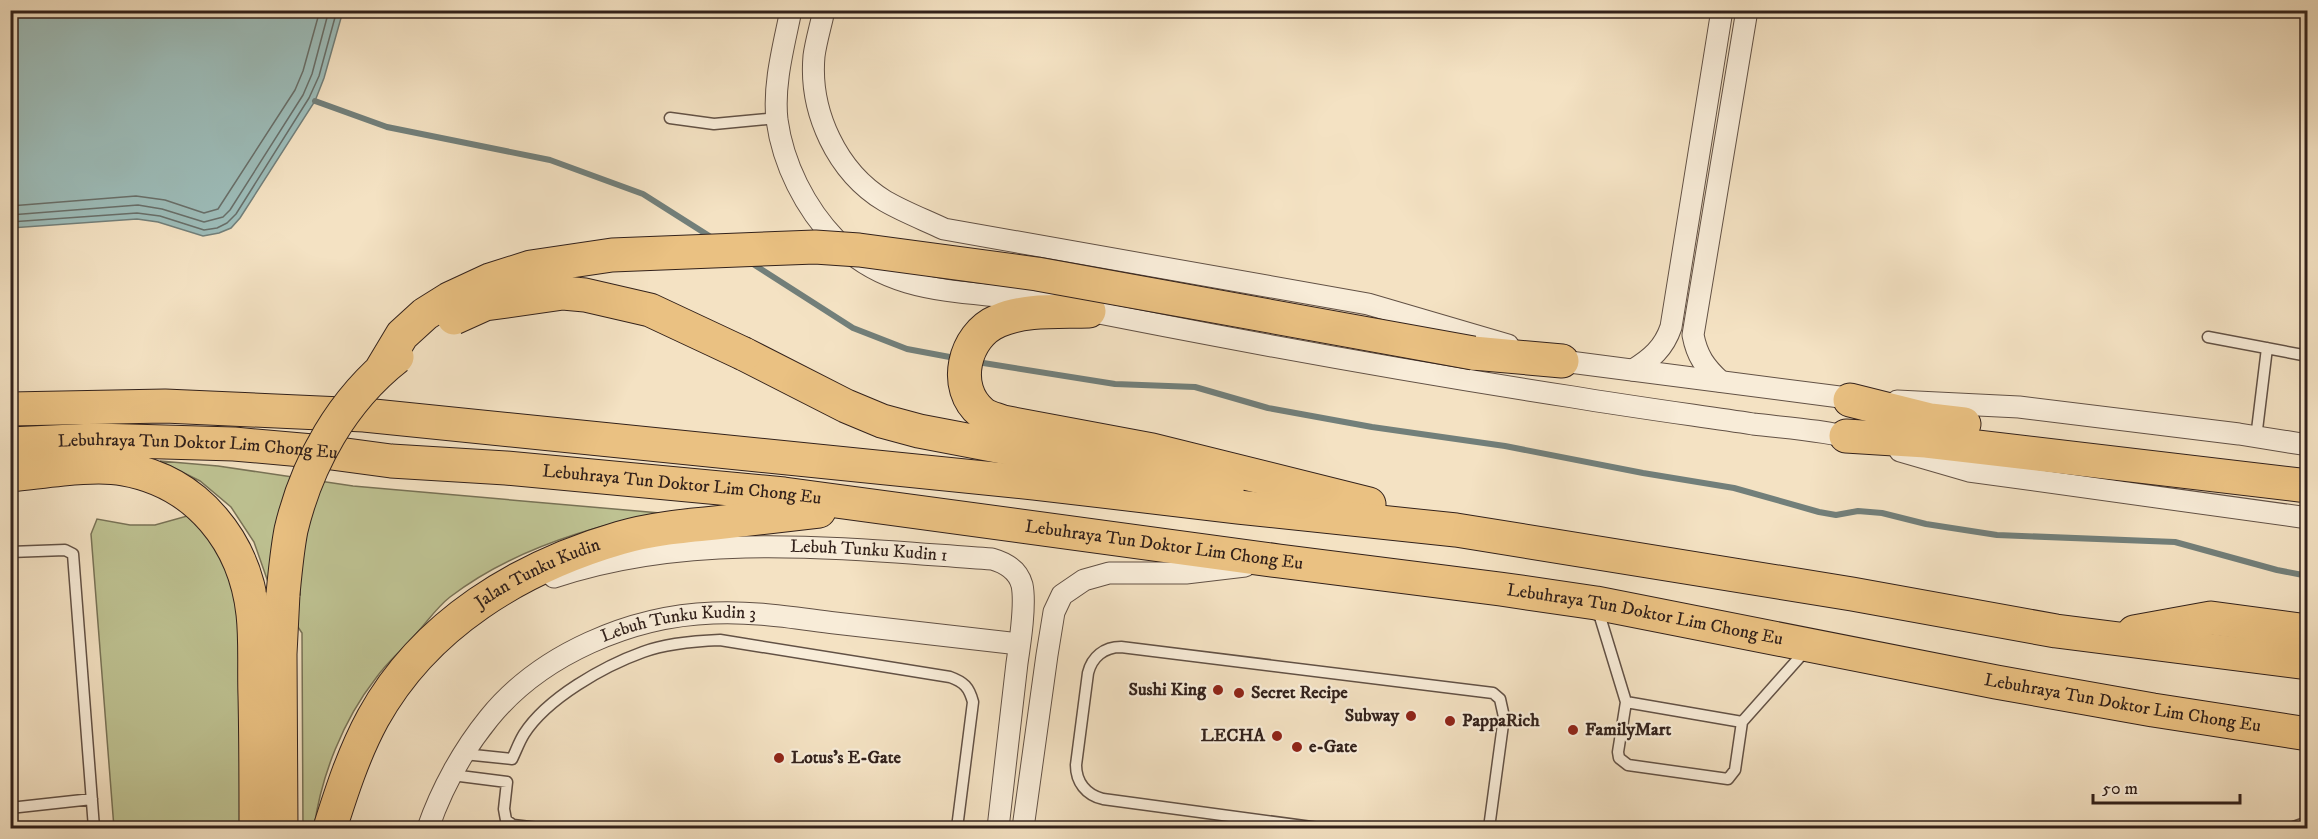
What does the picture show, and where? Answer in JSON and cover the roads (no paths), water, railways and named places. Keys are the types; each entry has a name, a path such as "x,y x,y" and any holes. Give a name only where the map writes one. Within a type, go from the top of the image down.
{"highway":[{"path":"381,370 402,335 425,314 449,299 490,279 520,270 612,255 780,247 859,250 1037,274 1473,352 1562,361"},
{"path":"280,828 280,654 283,594 291,532 302,491 314,464 343,413 381,370 440,327 485,304 563,294 585,295 627,303 650,310 744,354 846,406 882,421 920,431 1092,464 1390,510"},
{"path":"1089,311 1024,314 996,322 981,331 972,342 967,356 965,383 971,399 982,413 1003,422 1152,450 1390,510 1456,530"},
{"path":"1850,400 1928,431 2307,486"},
{"name":"Lebuhraya Tun Doktor Lim Chong Eu","path":"10,409 54,406 165,406 364,415 1034,483 1456,530 2103,638 2307,663"},
{"path":"1846,436 1928,431 2307,469"},
{"name":"Lebuhraya Tun Doktor Lim Chong Eu","path":"10,444 143,440 257,446 391,461 506,468 784,494 872,505 1596,603 1809,646 2153,710 2307,734"},
{"path":"10,475 89,468 123,469 170,484 194,499 214,518 232,545 246,577 253,615 256,828"},
{"name":"Jalan Tunku Kudin","path":"330,828 346,778 362,740 379,709 408,668 435,638 469,608 501,588 553,561 621,537 667,528 872,505"},
{"path":"2103,638 2211,618 2307,631"}],"street":[{"path":"791,10 779,76 777,118 784,152 796,183 814,214 838,242 877,272 905,283 936,290 1021,298 1424,375 1846,436 1969,471 2307,518"},
{"path":"824,10 814,56 814,83 827,135 840,158 858,180 885,201 944,229 1368,304 1562,361 1850,400 2019,406 2307,445"},
{"path":"1633,370 1647,361 1663,345 1671,327 1722,10"},
{"path":"1720,381 1706,368 1700,358 1693,335 1747,10"},
{"path":"936,290 926,273 922,255 928,242 944,229"},
{"name":"Lebuh Tunku Kudin 1","path":"469,608 573,571 629,558 723,547 813,547 992,559 1000,562 1014,570 1022,586 1020,644 998,828"},
{"path":"1023,828 1054,612 1062,595 1083,580 1109,573 1186,573 1279,561"},
{"name":"Lebuh Tunku Kudin 3","path":"428,828 435,807 464,754 489,718 517,689 547,666 610,634 642,624 710,613 741,612 1020,644"}],"lane":[{"path":"670,118 714,124 777,118"},
{"path":"2208,337 2307,356"},
{"path":"2256,438 2267,348"},
{"path":"10,552 65,550 72,554 94,828"},
{"path":"1596,603 1626,702 1618,752 1619,758 1628,765 1728,779 1735,770 1743,722 1809,646"},
{"path":"464,754 512,759 524,734 538,717 557,700 605,669 644,651 695,641 720,639 950,677 962,681 969,690 973,702 957,828"},
{"path":"1319,828 1103,800 1092,796 1077,778 1076,765 1088,673 1093,660 1105,650 1121,647 1493,693 1500,699 1504,717 1489,828"},
{"path":"1626,702 1743,722"},
{"path":"452,776 507,782 504,809 506,820 513,825 539,828"},
{"path":"10,808 92,799"},
{"path":"2291,828 2307,822"}],"water":[{"path":"11,10 343,11 315,101 240,218 231,228 203,236 158,222 137,219 11,228"}],"waterway":[{"path":"315,101 387,127 550,160 643,194 714,239"},
{"path":"750,262 853,328 907,349 955,358"},
{"path":"977,362 1115,384 1195,387 1268,408 1372,427 1505,446 1734,488 1836,515 1858,511 1882,513 1926,524 1997,535 2175,542 2277,570 2308,576"}],"place":[{"name":"Sushi King","path":"1218,690"},
{"name":"Secret Recipe","path":"1239,693"},
{"name":"Subway","path":"1411,716"},
{"name":"PappaRich","path":"1450,721"},
{"name":"FamilyMart","path":"1573,730"},
{"name":"LECHA","path":"1277,736"},
{"name":"e-Gate","path":"1297,747"},
{"name":"Lotus's E-Gate","path":"779,758"}]}
